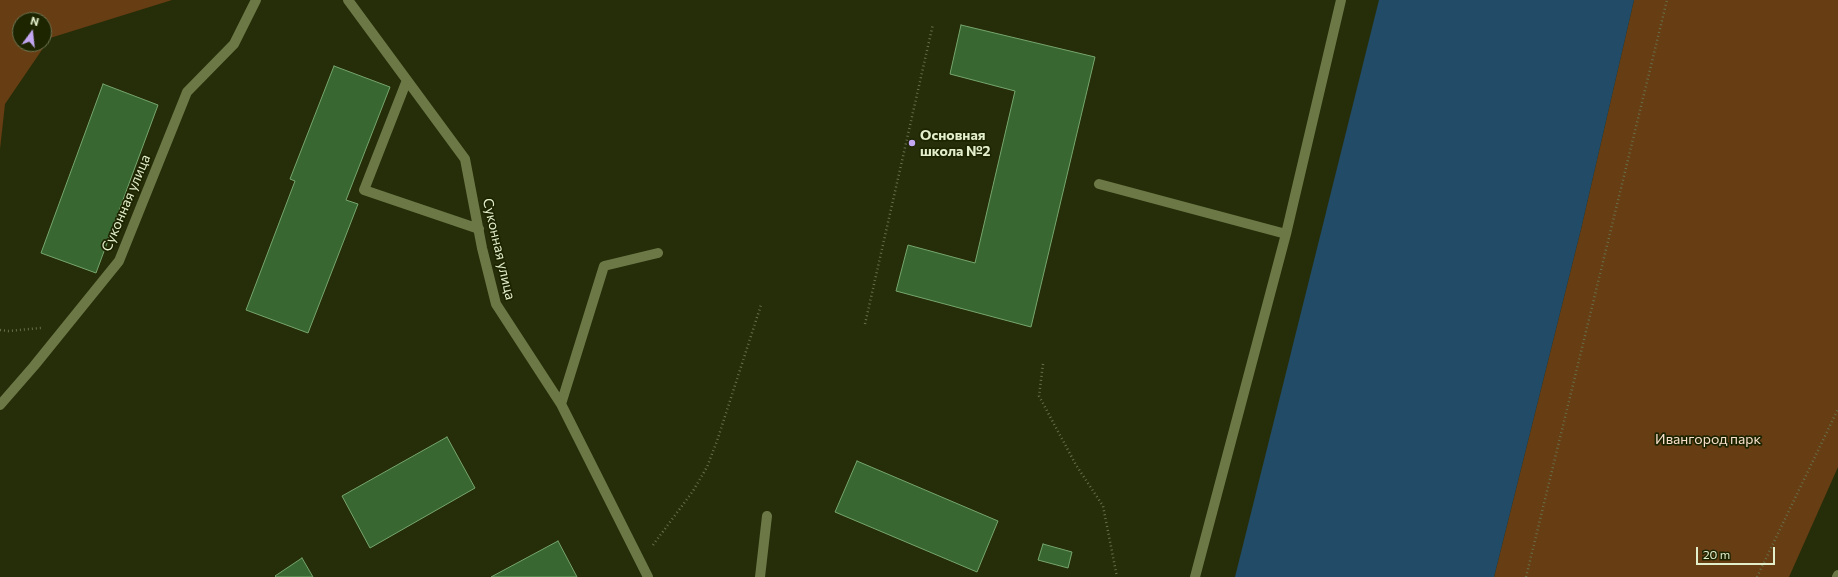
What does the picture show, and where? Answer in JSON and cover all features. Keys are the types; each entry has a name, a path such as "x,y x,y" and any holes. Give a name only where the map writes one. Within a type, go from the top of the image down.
{"lane":[{"name":"Суконная улица","path":"0,404 34,366 119,260 187,92 234,44 256,0"},
{"name":"Суконная улица","path":"348,0 465,159 496,304 561,404 648,577"},
{"path":"1195,577 1286,234 1341,0"},
{"path":"407,80 364,190 479,229"},
{"path":"1099,184 1286,234"},
{"path":"561,404 604,266 658,253"},
{"path":"760,577 767,516"}],"path":[{"path":"1526,577 1667,0"},
{"path":"865,324 933,24"},
{"path":"640,563 693,491 707,467 718,441 761,305"},
{"path":"0,330 20,330 68,324"},
{"path":"1043,364 1039,396 1076,465 1103,506 1117,577"},
{"path":"1757,577 1838,409"}],"green space":[{"path":"0,0 172,0 52,37 52,12 12,12 12,52 40,52 5,104 0,149"},
{"name":"Ивангород парк","path":"1634,0 1838,0 1838,467 1789,577 1494,577 1581,229"}],"water":[{"path":"1379,0 1634,0 1581,229 1494,577 1235,577"}],"building":[{"path":"961,25 1095,57 1031,327 896,291 908,245 975,263 1015,91 950,74"},
{"path":"334,66 390,87 346,200 358,204 308,333 246,310 295,181 290,179"},
{"path":"103,84 158,105 96,273 41,253"},
{"path":"447,437 475,488 370,548 342,496"},
{"path":"857,461 998,521 977,572 835,512"},
{"path":"558,541 577,577 491,577"},
{"path":"1043,544 1072,552 1068,568 1038,560"},
{"path":"302,558 313,577 275,576"}],"place":[{"name":"Основная школа №2","path":"912,143"}]}
